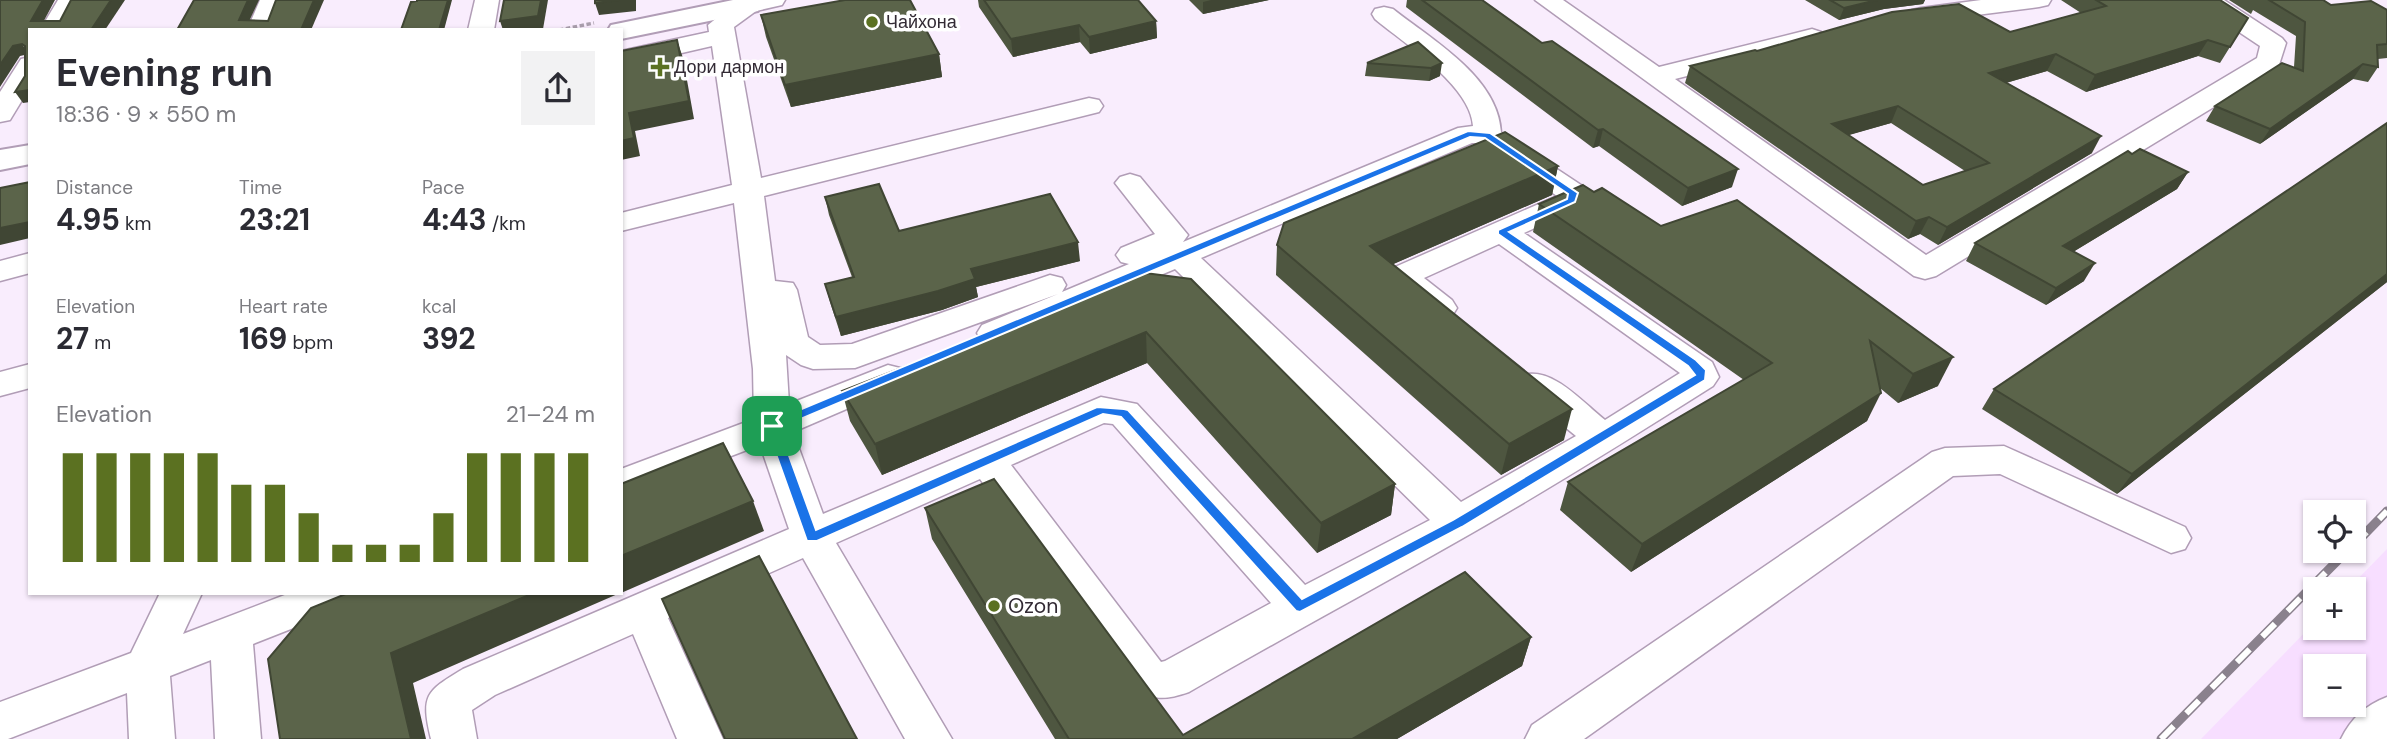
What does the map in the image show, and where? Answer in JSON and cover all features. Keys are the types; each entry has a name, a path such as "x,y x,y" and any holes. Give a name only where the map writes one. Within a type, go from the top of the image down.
{"main road":[{"path":"623,32 757,2"},
{"path":"0,160 28,154"}],"street":[{"path":"53,28 70,0"},
{"path":"260,28 272,0"},
{"path":"481,28 487,0"},
{"path":"1547,0 1925,269 2269,62 2273,43 2215,5 2197,0"},
{"path":"1898,18 2039,0"},
{"path":"757,2 721,25 754,188 792,343 813,356 855,356 1160,245 1172,235 1130,183"},
{"path":"1384,14 1464,80 1486,113 1487,135"},
{"path":"1656,76 1833,32"},
{"path":"623,59 724,36"},
{"path":"0,114 28,68"},
{"path":"623,221 1089,106"},
{"path":"623,483 772,426 1468,134 1487,135 1573,193 1572,200 1406,274 1412,285 1465,328"},
{"path":"754,188 770,369 772,426 812,537 929,739"},
{"path":"987,460 1147,677 1160,681 1172,679 1458,523 1701,377 1700,370 1502,232"},
{"path":"1179,255 1458,523"},
{"path":"0,271 28,263"},
{"path":"1507,362 1603,438"},
{"path":"0,384 28,377"},
{"path":"454,739 449,701 479,682 1101,410 1124,413 1300,607"},
{"path":"1548,739 1945,463 2004,460 2171,538"},
{"path":"152,739 147,666 180,595"},
{"path":"0,722 332,595"},
{"path":"644,610 700,739"},
{"path":"231,634 238,739"},
{"path":"2364,739 2387,717"}],"shaded area":[{"path":"2387,549 2387,739 2201,739 2303,634 2303,640 2366,640 2366,577 2360,577"}],"building":[{"path":"0,0 43,0 31,21 60,21 71,0 111,0 92,28 28,28 28,90 15,92 25,76 25,46 13,46 0,65"},
{"path":"194,0 248,0 239,20 268,21 276,0 314,0 302,28 178,28"},
{"path":"448,0 440,28 402,28 411,2"},
{"path":"504,0 541,0 538,16 500,21"},
{"path":"595,0 619,0 595,3"},
{"path":"845,0 910,0 939,54 785,85 761,15"},
{"path":"984,0 1138,0 1156,21 1089,37 1079,25 1011,39"},
{"path":"1422,0 1482,0 1542,43 1552,41 1738,169 1688,188 1603,129 1598,130"},
{"path":"1830,0 1877,0 1844,8"},
{"path":"2096,0 2220,0 2248,18 2230,47 2208,40 2095,75 2056,54 1989,73 2101,136 1947,227 1929,217 1916,221 1690,66 1757,51 1892,12 1959,4 2010,32 2106,6","holes":["1898,106 1989,163 1923,185 1832,124"]},
{"path":"2269,0 2323,0 2331,5 2371,1 2387,10 2387,44 2377,45 2378,67 2363,64 2270,129 2215,106 2282,63 2303,71 2305,22"},
{"path":"677,40 689,101 629,113 634,138 623,141 623,51"},
{"path":"1418,42 1442,63 1431,68 1367,63"},
{"path":"2387,123 2387,274 2132,474 1994,389"},
{"path":"1505,132 1558,166 1370,246 1572,409 1509,444 1277,245 1284,223"},
{"path":"2140,149 2188,172 2063,246 2095,263 2056,288 1975,243 2128,151 2132,154"},
{"path":"28,182 28,222 0,228 0,188"},
{"path":"879,184 899,231 1050,194 1078,242 971,269 975,279 836,317 825,284 854,277 825,197"},
{"path":"1583,185 1594,192 1602,188 1661,226 1737,200 1953,357 1913,374 1870,341 1881,393 1642,544 1568,482 1772,363 1539,204"},
{"path":"1145,273 1191,279 1395,484 1321,523 1146,332 875,444 842,391"},
{"path":"723,443 753,501 623,555 623,483"},
{"path":"994,479 1183,735 1465,572 1531,637 1352,739 1069,739 925,508"},
{"path":"759,556 857,739 725,739 662,599"},
{"path":"343,595 529,595 391,653 411,739 280,739 268,659 311,608"}],"railway":[{"path":"2366,533 2387,511"},
{"path":"2161,739 2335,563"}],"place":[{"name":"Чайхона","path":"872,22"},
{"name":"Дори дармон","path":"660,67"},
{"name":"Ozon","path":"994,606"}],"route":[{"path":"1468,134 1487,135 1573,193 1572,200 1502,232 1692,363 1700,370 1701,377 1458,523 1300,607 1124,413 1101,410 812,537 772,426 1468,134"}]}
